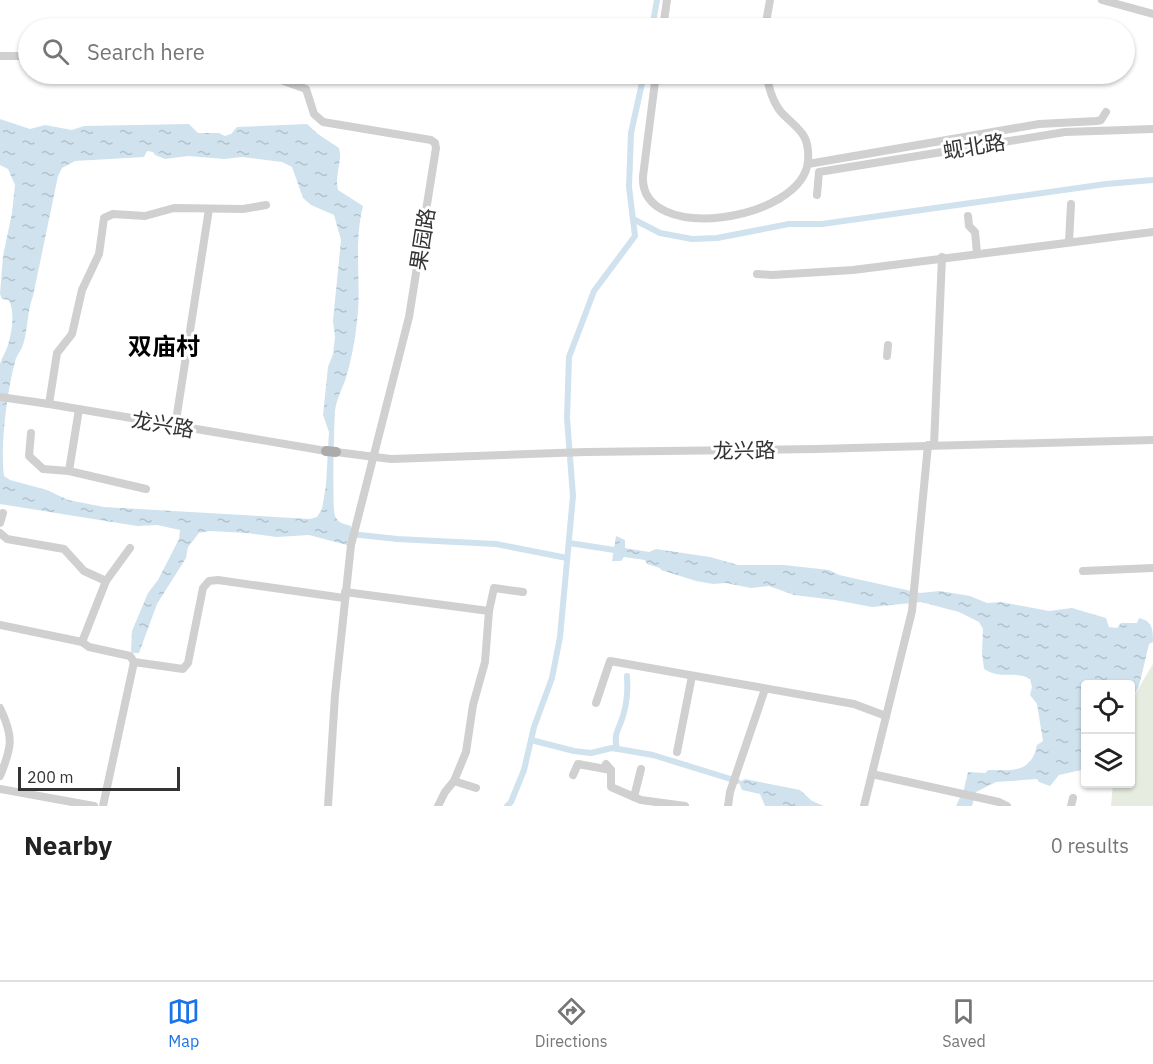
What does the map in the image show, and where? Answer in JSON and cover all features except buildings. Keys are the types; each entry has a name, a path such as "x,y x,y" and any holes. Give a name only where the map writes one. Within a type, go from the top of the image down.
{"street":[{"path":"665,18 668,0"},
{"path":"767,18 770,0"},
{"path":"1102,0 1153,14"},
{"path":"0,56 18,56"},
{"name":"果园路","path":"292,84 306,89 314,114 323,122 430,140 435,143 436,148 412,301 351,545 335,695 328,806"},
{"path":"655,84 643,183 646,194 668,213 697,219 709,219 765,207 792,189 806,173 808,164 806,138 775,102 769,84"},
{"path":"808,164 1039,124 1097,121 1101,120 1106,112"},
{"name":"蚬北路","path":"817,195 819,172 1065,132 1153,129"},
{"path":"1069,242 1071,204"},
{"path":"50,404 57,353 72,334 82,290 99,254 104,218 113,214 145,216 174,208 243,209 266,205"},
{"path":"175,427 210,209"},
{"path":"968,216 969,226 975,232 977,253"},
{"path":"757,274 853,270 1153,232"},
{"path":"864,806 912,609 931,445 942,257"},
{"path":"887,356 888,345"},
{"name":"龙兴路","path":"0,398 50,404 331,452 391,459 585,452 818,449 1153,440"},
{"path":"69,471 79,409"},
{"path":"31,434 29,456 43,469 69,471 146,489"},
{"path":"0,523 3,513"},
{"path":"0,533 7,539 64,549 84,571 106,581"},
{"path":"82,642 106,581 130,548"},
{"path":"1083,572 1153,567"},
{"path":"134,662 183,669 188,663 203,588 208,581 218,580 489,611"},
{"path":"438,806 454,781 466,752 473,705 484,662 489,611 494,588 523,592"},
{"path":"0,625 82,642 89,648 130,656 134,662 104,806"},
{"path":"596,703 610,661 854,704 886,716"},
{"path":"677,752 692,676"},
{"path":"728,806 734,778 765,689"},
{"path":"0,708 10,732 6,761 0,776"},
{"path":"573,775 578,764 609,767 611,787 641,800 685,806"},
{"path":"634,797 641,769"},
{"path":"872,774 1007,806"},
{"path":"454,781 476,788"},
{"path":"0,789 94,806"}],"shaded area":[{"path":"1153,664 1153,806 1111,806 1113,788 1135,788 1135,694"}],"water":[{"path":"0,119 30,129 45,125 72,130 84,126 189,124 198,133 219,133 225,136 231,134 237,127 307,124 339,148 338,190 363,206 358,250 356,329 349,366 335,411 334,511 338,520 351,526 347,545 309,535 277,537 209,531 199,533 188,547 186,558 157,604 139,653 131,651 132,631 148,593 158,580 179,539 180,530 157,525 137,526 0,504 0,364 7,348 12,317 9,300 2,299 0,294 3,256 15,185 8,169 0,165","holes":["147,151 165,159 188,156 224,159 242,157 282,162 292,167 303,198 311,205 334,215 341,240 333,321 335,337 333,354 328,367 323,415 329,432 326,485 322,509 317,517 310,519 104,507 68,500 47,490 10,480 4,476 4,435 9,388 16,360 25,339 58,176 62,168 75,161 144,157"]},
{"path":"616,536 625,540 625,548 649,552 656,549 710,557 738,565 784,565 829,570 839,575 920,593 940,591 970,596 987,603 1001,602 1049,611 1072,608 1106,618 1109,627 1117,628 1121,623 1137,623 1139,618 1150,624 1153,642 1149,644 1139,686 1135,693 1135,680 1081,680 1081,770 1059,775 1050,786 1037,779 996,782 976,792 972,806 956,806 964,789 968,772 985,773 988,770 1012,770 1025,766 1034,754 1037,745 1043,741 1037,704 1030,695 1032,687 1030,679 1019,675 996,674 984,669 983,629 979,622 959,612 921,602 872,607 794,595 769,586 751,588 726,583 713,584 696,581 661,570 647,564 645,560 624,557 621,561 612,561"},
{"path":"745,779 800,790 812,801 824,806 765,806 760,794 742,790 739,782"}],"waterway":[{"path":"654,18 657,0"},
{"path":"507,806 511,802 524,770 534,727 552,678 560,637 573,496 567,418 569,357 594,291 635,236 629,187 631,133 642,84"},
{"path":"633,219 660,233 692,239 717,238 789,224 822,224 1106,184 1153,180"},
{"path":"351,534 397,539 496,544 567,558"},
{"path":"569,543 621,551"},
{"path":"617,749 616,735 625,706 627,676"},
{"path":"531,740 574,751 591,753 612,748 653,755 737,781"}],"district":[{"name":"双庙村","path":"164,346"}]}
